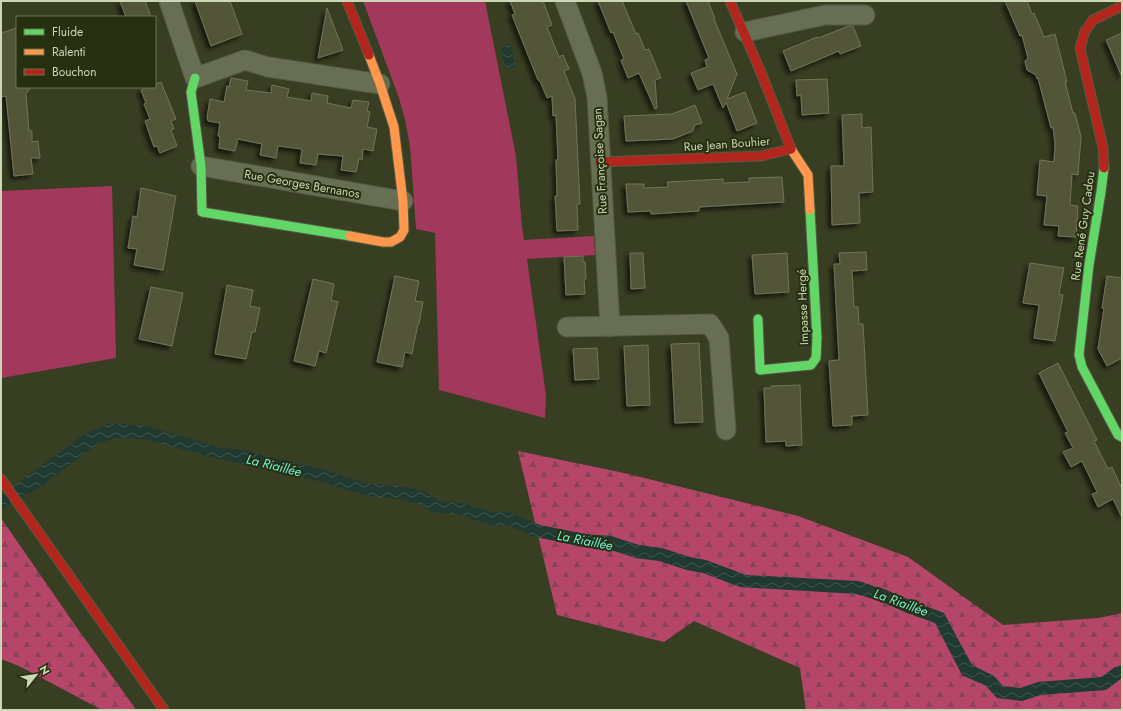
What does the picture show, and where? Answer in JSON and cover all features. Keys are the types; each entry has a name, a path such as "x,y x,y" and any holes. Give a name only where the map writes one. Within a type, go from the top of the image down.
{"street":[{"path":"169,1 195,78 191,92 201,166 202,212 383,242 391,242 400,237 404,230 403,201 394,128 380,84 347,1"},
{"name":"Rue Françoise Sagan","path":"565,1 592,73 596,97 610,327"},
{"name":"Rue Jean Bouhier","path":"600,162 761,156 791,149 782,124 730,1"},
{"name":"Rue René Guy Cadou","path":"1122,6 1093,20 1085,31 1080,48 1103,148 1104,167 1089,265 1079,355 1082,367 1118,435 1122,438"},
{"path":"744,32 825,14 865,15"},
{"path":"195,78 245,60 268,67 380,84"},
{"name":"Impasse Hergé","path":"758,319 760,370 811,366 816,358 817,338 808,175 791,149"},
{"name":"Rue Georges Bernanos","path":"201,166 403,201"},
{"path":"567,328 710,324 719,338 726,430"},
{"path":"2,480 164,710"}],"shaded area":[{"path":"363,1 485,1 516,156 524,240 594,236 595,255 527,259 546,395 545,418 439,390 435,233 416,229 410,146 405,120 399,98"},
{"path":"112,186 116,358 1,378 1,191"}],"green space":[{"path":"518,451 624,473 798,516 908,557 1003,625 1099,618 1122,613 1122,710 806,710 800,668 694,621 664,642 557,615"},
{"path":"1,518 77,628 135,708 133,710 102,710 19,666 1,659"}],"water":[{"path":"511,45 516,67 505,69 501,47"},
{"name":"La Riaillée","path":"111,423 146,426 220,447 247,451 322,469 366,483 399,486 424,491 439,501 462,503 492,512 509,512 540,525 585,534 611,536 639,545 662,548 690,557 706,560 746,575 858,581 884,589 944,613 972,665 994,676 1003,686 1020,688 1038,682 1101,677 1115,667 1122,665 1122,678 1106,690 1041,695 1022,701 997,698 986,686 962,675 935,623 880,601 856,594 740,587 703,573 687,570 659,561 636,558 608,549 583,547 536,537 506,525 490,525 457,514 434,513 419,504 397,499 363,495 318,481 218,459 144,439 116,438 97,444 39,488 1,509 1,495 86,433"}],"building":[{"path":"120,1 145,1 151,16 126,16"},
{"path":"195,1 230,1 242,34 211,46"},
{"path":"510,1 543,1 552,25 547,27 559,57 563,55 569,69 564,71 575,99 580,204 577,204 578,230 557,231 555,196 557,196 556,160 558,160 556,115 553,116 552,96 547,98 540,81 538,80 512,15 515,14"},
{"path":"598,1 622,1 636,34 638,33 645,50 649,49 661,78 655,80 657,108 655,109 639,73 628,78 621,60 624,59 613,32 611,33"},
{"path":"686,1 708,1 737,74 727,99 745,92 757,123 737,131 726,102 723,108 713,84 698,90 691,73 707,67 705,60 709,58"},
{"path":"1005,1 1027,1 1032,14 1034,13 1044,37 1055,34 1067,82 1065,82 1081,137 1078,175 1072,174 1070,205 1078,206 1076,237 1058,236 1059,226 1044,225 1047,196 1037,195 1040,160 1054,162 1055,144 1053,127 1051,128 1038,78 1037,79 1036,75 1027,70 1025,61 1028,58 1022,35 1020,36"},
{"path":"327,8 343,50 318,58"},
{"path":"849,26 853,26 861,46 840,54 839,51 791,71 783,51"},
{"path":"16,28 16,88 30,88 26,94 29,131 32,131 32,142 38,141 40,158 31,158 33,174 14,176 6,96 1,97 1,33"},
{"path":"1122,33 1122,77 1106,40"},
{"path":"231,78 248,81 246,90 271,93 272,85 289,89 287,97 311,101 312,93 328,96 327,103 351,108 353,100 369,102 367,111 370,112 367,127 377,129 373,151 363,149 362,160 359,159 356,172 341,170 343,156 318,154 316,165 300,163 302,149 278,146 276,158 260,155 262,144 238,139 235,151 219,148 220,137 218,136 220,123 208,121 207,118 210,99 224,102 227,86 229,87"},
{"path":"827,79 829,113 802,115 801,95 797,96 796,80"},
{"path":"161,82 176,119 171,121 174,129 171,130 177,146 160,153 157,146 154,147 145,121 150,119 144,104 146,103 141,90 146,88 156,88 156,84"},
{"path":"695,105 702,123 695,125 693,131 673,139 626,141 624,116 672,114"},
{"path":"862,114 862,128 871,127 873,192 859,193 860,223 832,225 831,166 844,166 842,115"},
{"path":"782,177 784,202 699,207 699,211 651,214 651,211 628,212 626,184 644,184 644,188 668,187 667,182 723,179 723,183 749,182 749,178"},
{"path":"141,188 176,196 163,270 134,265 137,249 128,248 133,216 137,217"},
{"path":"866,252 867,270 852,271 854,307 858,307 859,324 863,324 868,415 852,416 852,425 833,426 829,361 839,360 834,264 840,264 839,253"},
{"path":"630,253 643,253 645,288 631,289"},
{"path":"787,253 789,292 755,294 752,255"},
{"path":"583,256 583,262 585,262 586,279 584,279 585,294 566,295 564,257"},
{"path":"1030,263 1064,268 1059,294 1063,295 1055,341 1034,338 1039,305 1023,303"},
{"path":"395,276 419,281 415,301 423,302 412,354 405,352 402,367 377,362"},
{"path":"1107,276 1122,278 1122,358 1107,366 1098,349"},
{"path":"313,279 334,284 331,300 338,302 326,353 319,351 315,366 294,361"},
{"path":"227,285 253,290 250,306 260,308 255,332 252,332 246,359 215,354"},
{"path":"151,287 183,293 172,346 139,339"},
{"path":"699,343 703,422 675,423 671,344"},
{"path":"648,345 650,405 627,406 624,346"},
{"path":"597,348 599,379 575,380 573,349"},
{"path":"1058,363 1097,440 1094,441 1108,469 1112,467 1122,489 1122,517 1113,499 1098,507 1092,494 1097,492 1082,461 1071,467 1063,452 1073,448 1065,433 1068,432 1039,373"},
{"path":"800,385 802,445 786,446 786,441 766,442 764,388 771,388 771,386"}],"traffic: fast":[{"path":"195,78 191,92 201,166 202,212 350,236"},
{"path":"1104,168 1089,265 1079,355 1082,367 1118,435 1122,437"},
{"path":"758,319 760,370 811,365 816,358 817,338 810,210"}],"traffic: slow":[{"path":"350,236 391,242 400,237 404,230 403,201 394,127 369,55"},
{"path":"791,149 808,175 810,210"}],"traffic: jam":[{"path":"347,1 369,55"},
{"path":"600,162 761,156 791,149 762,75 730,1"},
{"path":"1104,168 1103,148 1080,48 1085,31 1093,20 1122,6"},
{"path":"1,479 164,710"}]}
